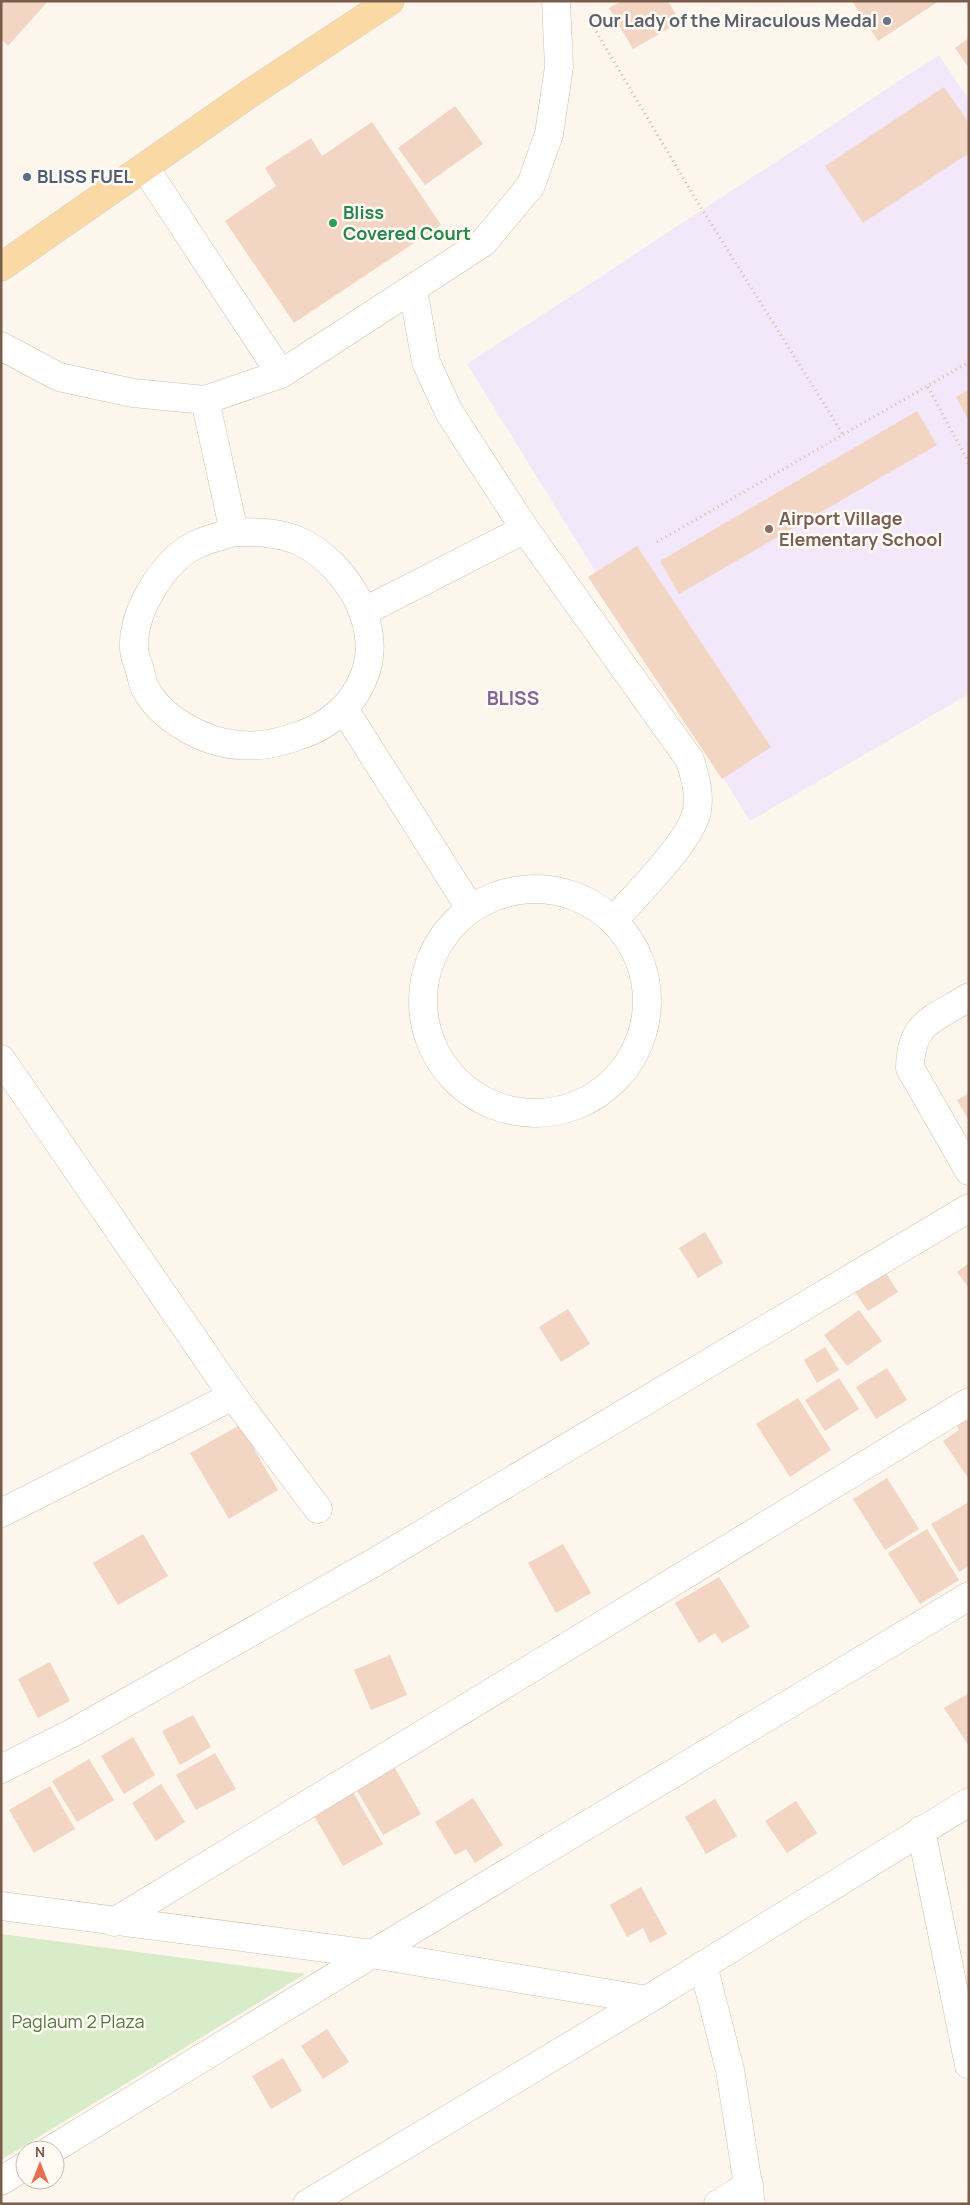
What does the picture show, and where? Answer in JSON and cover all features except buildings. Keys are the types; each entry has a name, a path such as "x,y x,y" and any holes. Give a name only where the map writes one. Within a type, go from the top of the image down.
{"main road":[{"path":"1,267 252,92 390,1"}],"street":[{"path":"1,346 59,377 133,393 206,400 281,374 413,290 484,242 531,185 549,134 559,67 556,1"},
{"path":"145,168 281,374"},
{"path":"413,290 426,362 445,404 525,529 690,760 697,785 697,811 687,835 614,920"},
{"path":"206,400 234,532"},
{"path":"362,612 525,529"},
{"path":"234,532 268,532 301,542 328,560 350,586 362,612 369,641 368,666 359,690 344,710 313,732 276,744 238,745 202,736 168,717 146,689 134,649 141,608 162,572 194,546 234,532"},
{"path":"344,710 470,908"},
{"path":"544,888 582,898 614,920 636,950 647,985 646,1022 634,1056 611,1086 580,1105 544,1114 507,1111 473,1096 445,1072 427,1039 421,1003 426,967 443,934 470,908 505,892 544,888"},
{"path":"969,997 919,1028 910,1049 910,1068 969,1171"},
{"path":"1,1059 233,1396 318,1509"},
{"path":"1,1769 74,1732 375,1562 969,1208"},
{"path":"1,1513 233,1396"},
{"path":"114,1922 969,1402"},
{"path":"65,2141 372,1954 969,1596"},
{"path":"307,2204 646,2000 969,1802"},
{"path":"921,1830 966,2034 969,2065"},
{"path":"1,1906 372,1954 646,2000"},
{"path":"702,1965 730,2070 750,2194 718,2204"},
{"path":"1,2181 15,2172"}],"path":[{"path":"588,19 695,198 844,436"},
{"path":"657,542 844,436 969,362"},
{"path":"928,387 969,464"}],"shaded area":[{"name":"Airport Village Elementary School","path":"939,55 969,100 969,694 750,821 467,364"}],"green space":[{"name":"Paglaum 2 Plaza","path":"1,1934 305,1974 34,2140 15,2140 15,2151 1,2160"}],"place":[{"name":"Our Lady of the Miraculous Medal","path":"887,21"},
{"name":"BLISS FUEL","path":"27,177"},
{"name":"Bliss Covered Court","path":"333,223"},
{"name":"Airport Village Elementary School","path":"769,529"}],"district":[{"name":"BLISS","path":"513,698"}]}
